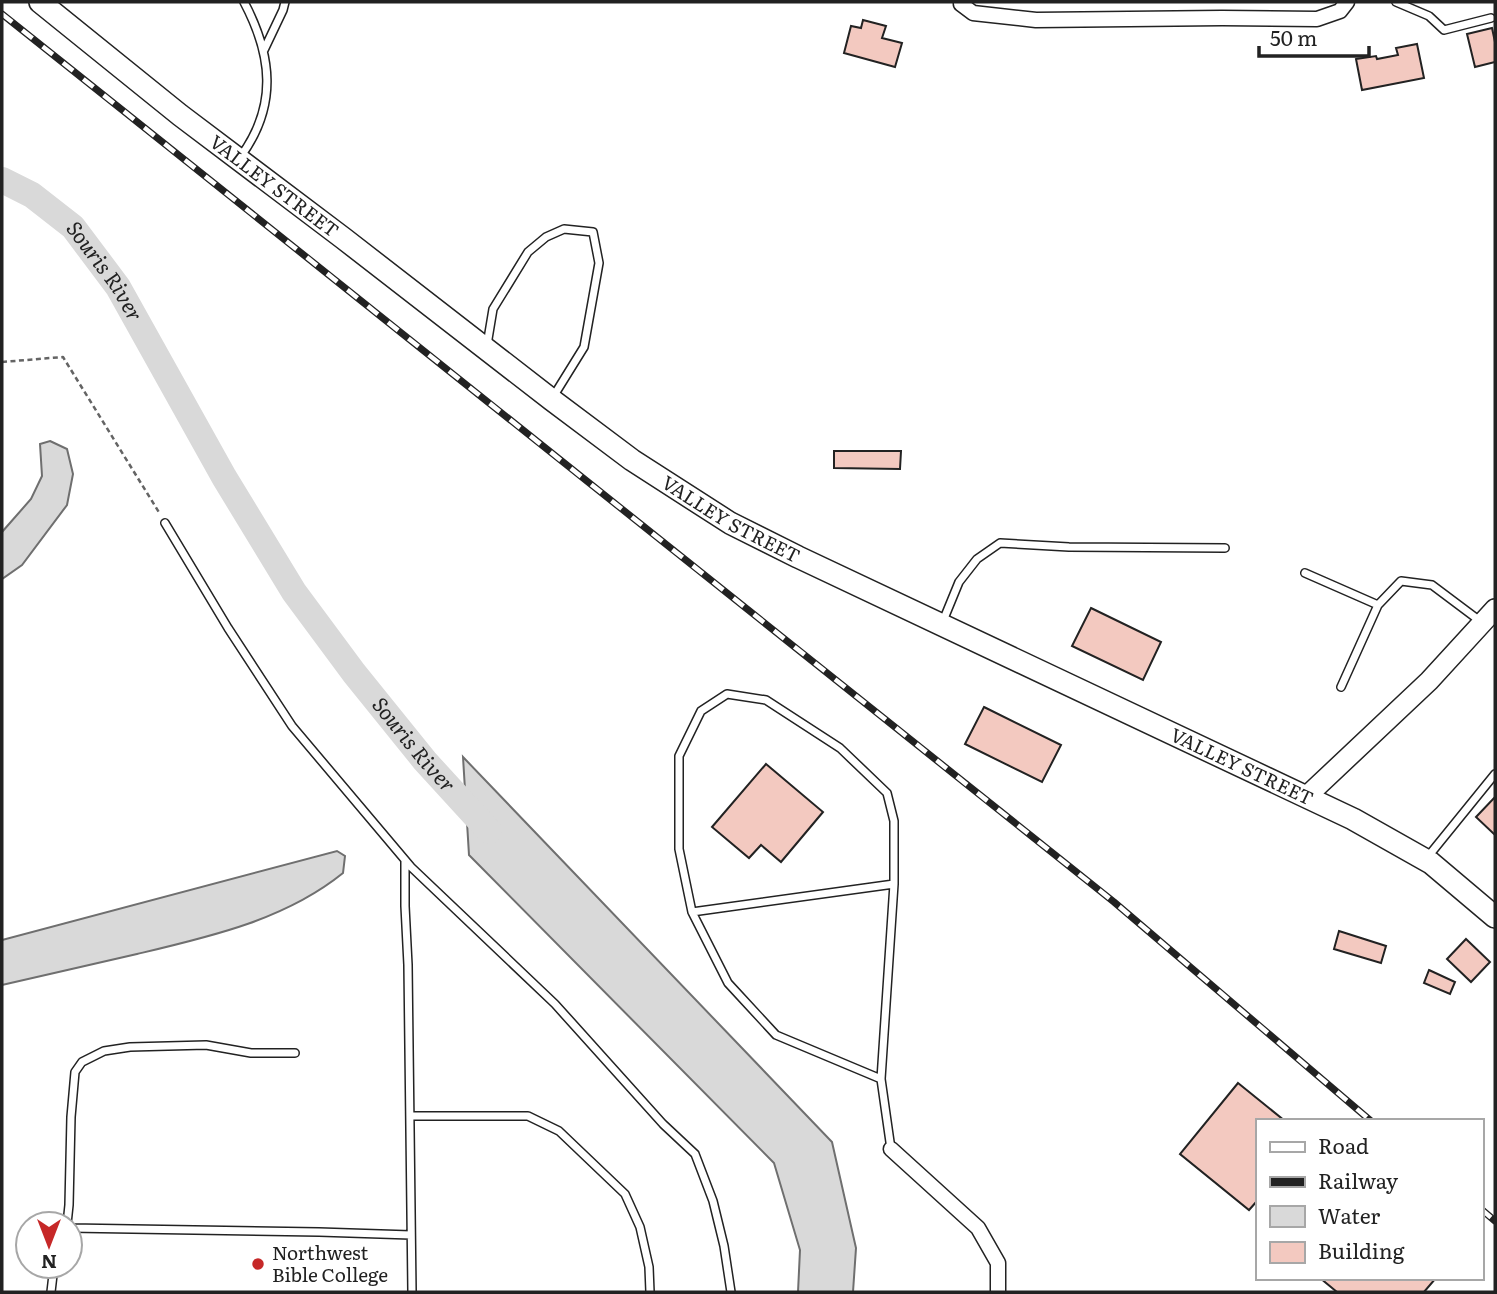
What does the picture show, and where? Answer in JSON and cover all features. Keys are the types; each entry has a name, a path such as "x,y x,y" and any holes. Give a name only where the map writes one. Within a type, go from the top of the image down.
{"main road":[{"name":"VALLEY STREET","path":"40,2 180,115 552,400 632,460 730,523 1353,819 1426,860 1495,917"}],"street":[{"path":"961,2 973,13 1037,20 1317,19 1340,11 1347,2"},
{"path":"1307,796 1429,681 1489,617"},
{"path":"891,1149 978,1228 998,1263 998,1292"}],"lane":[{"path":"238,159 251,141 267,99 264,50 244,2"},
{"path":"264,50 285,2"},
{"path":"1396,2 1429,16 1444,30 1491,18"},
{"path":"486,349 493,309 528,252 546,237 564,229 593,232 600,263 584,347 552,400"},
{"path":"165,523 228,628 292,726 405,859 555,1004 663,1124 695,1154 713,1200 724,1245 731,1292"},
{"path":"942,625 959,582 977,559 1000,543 1069,547 1225,548"},
{"path":"1305,573 1378,605"},
{"path":"1341,687 1378,605 1401,581 1432,585 1489,617"},
{"path":"881,1079 776,1035 728,983 692,912 679,849 679,756 701,711 727,694 766,700 840,748 887,793 894,821 894,884 881,1079 891,1149"},
{"path":"1426,860 1495,774"},
{"path":"405,859 412,1292"},
{"path":"692,912 894,884"},
{"path":"67,1210 75,1072 82,1062 104,1051 130,1047 206,1045 251,1053 295,1053"},
{"path":"410,1115 528,1115 559,1130 625,1194 640,1227 649,1267 650,1292"},
{"path":"84,1228 411,1235"}],"path":[{"path":"2,362 63,356 165,523"}],"water":[{"path":"50,441 67,449 73,474 67,505 22,565 2,579 2,532 31,499 42,476 40,444"},
{"path":"463,757 832,1142 856,1248 853,1292 798,1292 800,1250 774,1163 469,855"},
{"path":"337,851 345,856 343,873 296,903 271,915 191,941 2,985 2,940"}],"building":[{"path":"863,20 886,26 882,38 902,43 895,67 844,53 851,26 861,28"},
{"path":"1492,28 1495,62 1475,67 1467,34"},
{"path":"1417,44 1424,78 1362,90 1356,59 1398,55 1396,48"},
{"path":"834,451 901,451 900,469 834,468"},
{"path":"1091,608 1161,642 1143,680 1072,646"},
{"path":"984,707 1061,745 1042,782 965,744"},
{"path":"766,764 823,812 781,862 761,845 749,858 712,827"},
{"path":"1495,797 1495,835 1476,817"},
{"path":"1339,931 1386,946 1381,963 1334,949"},
{"path":"1466,939 1490,962 1471,982 1447,959"},
{"path":"1429,970 1455,982 1450,994 1424,983"},
{"path":"1238,1083 1283,1119 1256,1119 1256,1202 1249,1210 1180,1154"},
{"path":"1322,1280 1434,1280 1424,1292 1337,1292"}],"waterway":[{"name":"Souris River","path":"2,180 32,195 73,227 118,287 224,477 294,592 354,673 425,761 489,831"}],"railway":[{"path":"2,14 1114,902 1369,1119"},
{"path":"1483,1211 1495,1221"}],"place":[{"name":"Northwest Bible College","path":"258,1264"}]}
